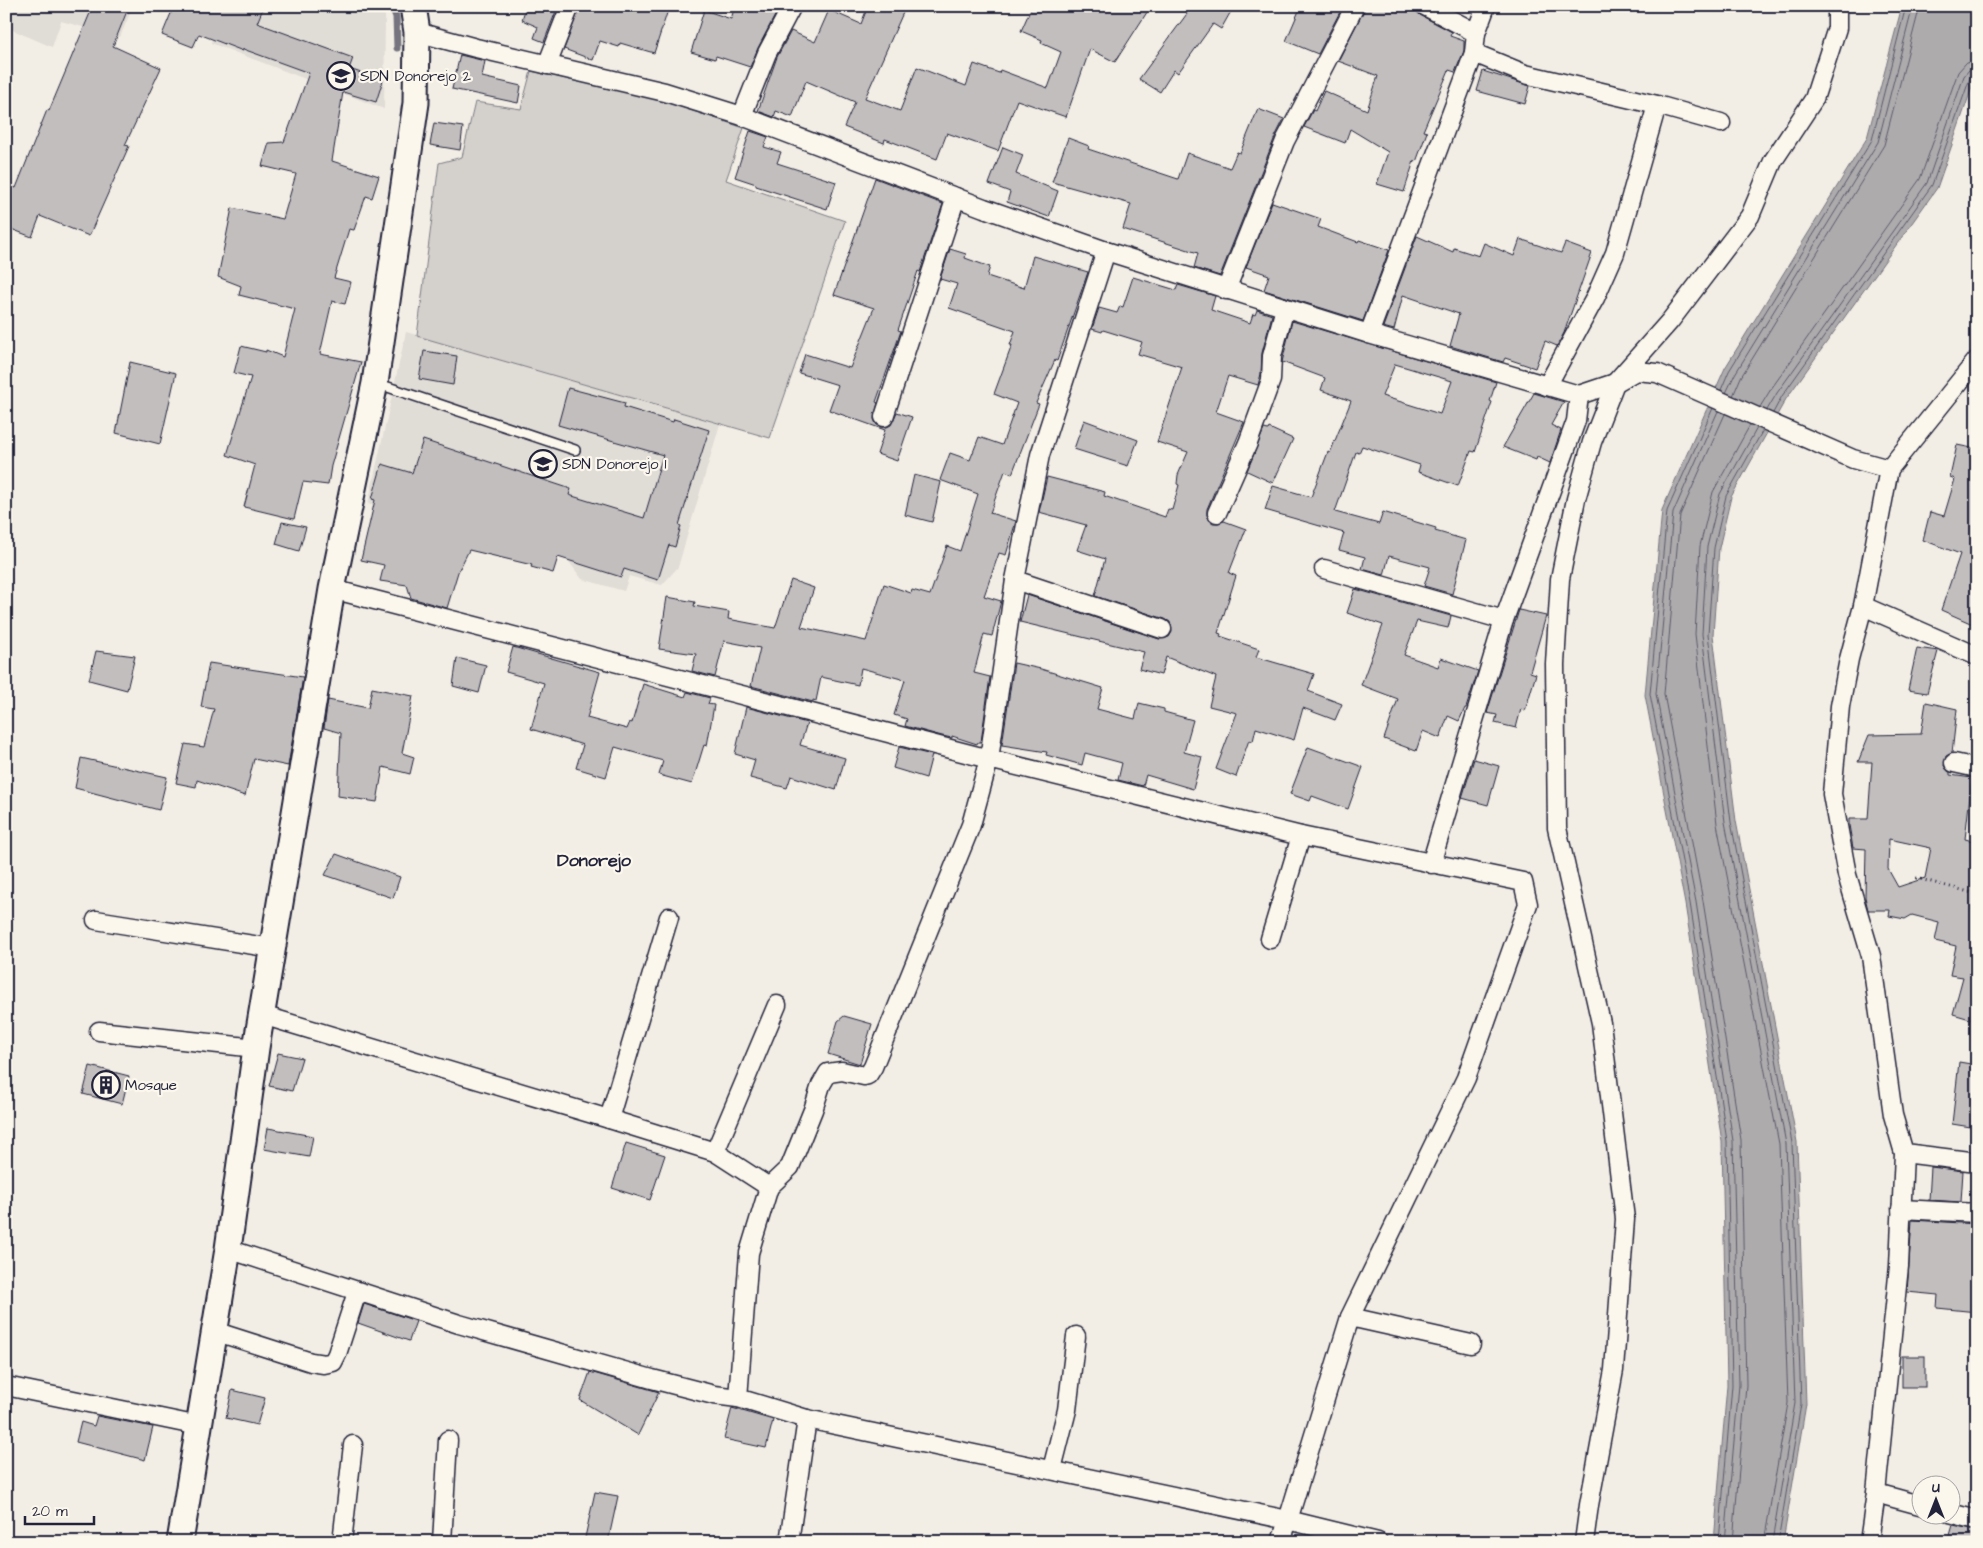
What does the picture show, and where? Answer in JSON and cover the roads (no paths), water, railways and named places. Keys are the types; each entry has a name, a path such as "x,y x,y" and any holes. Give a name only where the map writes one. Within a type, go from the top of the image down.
{"main road":[{"path":"180,1542 228,1249 256,1048 332,589 376,383 416,103 417,32 413,6"}],"street":[{"path":"547,64 570,6"},
{"path":"742,116 767,53 792,6"},
{"path":"1226,290 1285,141 1355,6"},
{"path":"1425,6 1476,33"},
{"path":"1369,334 1474,53 1476,33 1486,6"},
{"path":"1584,1542 1614,1370 1625,1219 1601,1023 1557,828 1555,664 1560,579 1576,499 1592,442 1615,383 1670,321 1750,216 1773,160 1814,99 1837,28 1837,6"},
{"path":"417,32 665,92 742,116 1106,252 1369,334 1579,395 1615,383 1636,371 1658,374 1853,459 1889,469"},
{"path":"1474,53 1524,74 1721,123"},
{"path":"1547,386 1595,298 1616,253 1657,106"},
{"path":"884,417 956,197"},
{"path":"738,1398 750,1254 768,1187 790,1167 813,1110 821,1084 828,1073 842,1071 864,1076 868,1075 873,1067 971,825 989,759 1015,580 1040,455 1106,252"},
{"path":"1217,513 1248,443 1271,380 1272,356 1285,308"},
{"path":"1869,1542 1876,1493 1898,1266 1904,1153 1893,1115 1871,956 1847,875 1832,794 1840,706 1849,659 1863,606 1889,469 1977,360"},
{"path":"1431,864 1504,620 1576,421 1579,395"},
{"path":"1324,569 1504,620"},
{"path":"1015,580 1162,629"},
{"path":"332,589 989,759 1302,836 1523,882 1528,904 1466,1078 1350,1317 1281,1542"},
{"path":"1863,606 1977,656"},
{"path":"1954,763 1977,768"},
{"path":"1270,939 1302,836"},
{"path":"609,1118 669,918"},
{"path":"96,920 272,948"},
{"path":"715,1152 777,1005"},
{"path":"262,1015 609,1118 715,1152 768,1187"},
{"path":"99,1031 256,1048"},
{"path":"1904,1153 1977,1162"},
{"path":"1901,1209 1977,1213"},
{"path":"228,1249 459,1324 652,1379 714,1395 738,1398 807,1419 1288,1520 1378,1542"},
{"path":"214,1331 310,1362 324,1364 333,1362 357,1292"},
{"path":"1350,1317 1472,1344"},
{"path":"1052,1470 1067,1410 1076,1336"},
{"path":"6,1386 199,1426"},
{"path":"789,1542 807,1419"},
{"path":"442,1542 448,1440"},
{"path":"342,1542 353,1445"},
{"path":"1876,1493 1910,1502"},
{"path":"1960,1516 1977,1520"}],"lane":[{"path":"376,383 575,450"}],"water":[{"path":"1902,6 1977,6 1977,73 1937,188 1786,399 1731,497 1719,548 1713,635 1736,821 1797,1142 1806,1404 1783,1542 1714,1542 1727,1385 1722,1142 1685,904 1645,695 1662,510 1725,368 1867,138"}],"waterway":[{"path":"392,6 396,17 397,48"}],"place":[{"name":"SDN Donorejo 2","path":"341,76"},
{"name":"SDN Donorejo 1","path":"543,464"},
{"name":"Mosque","path":"106,1085"}],"district":[{"name":"Donorejo","path":"594,860"}]}
